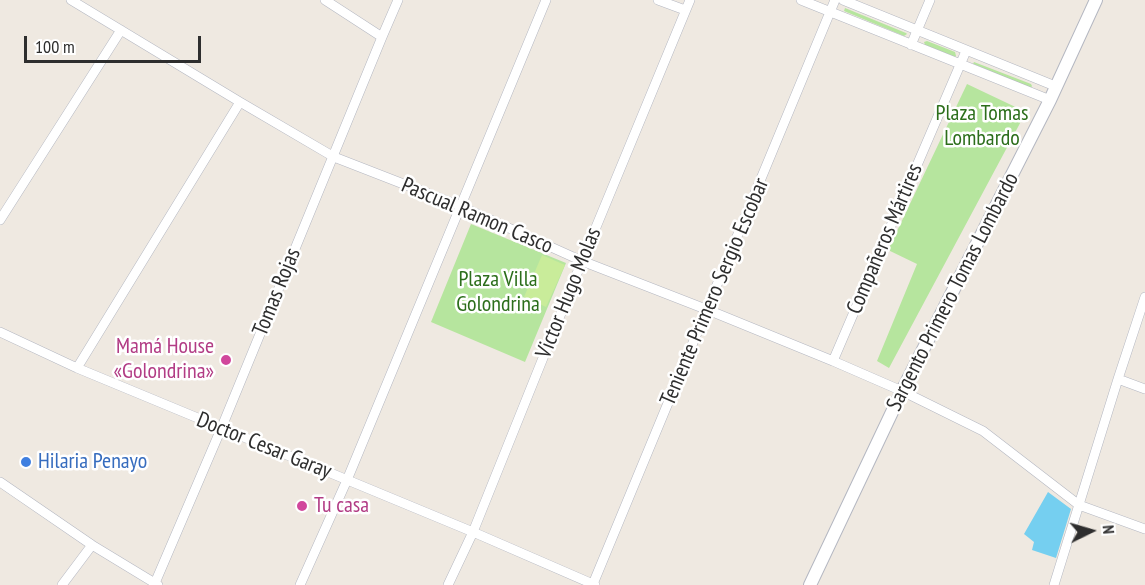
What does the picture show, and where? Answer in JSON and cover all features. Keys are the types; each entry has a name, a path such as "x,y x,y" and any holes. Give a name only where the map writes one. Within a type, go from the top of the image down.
{"street":[{"name":"Pascual Ramon Casco","path":"71,0 333,157 460,206 582,261 832,360 902,391 983,431 1079,505 1145,529"},
{"path":"325,0 382,36"},
{"name":"Tomas Rojas","path":"150,583 221,429 398,0"},
{"path":"300,585 347,480 546,0"},
{"path":"658,0 685,10"},
{"name":"Victor Hugo Molas","path":"448,585 472,532 690,0"},
{"path":"801,0 1050,100"},
{"name":"Teniente Primero Sergio Escobar","path":"594,585 836,0"},
{"path":"843,0 1055,86"},
{"path":"911,45 930,0"},
{"name":"Sargento Primero Tomas Lombardo","path":"810,585 902,391 1050,100 1096,0"},
{"path":"0,220 121,30"},
{"name":"Compañeros Mártires","path":"832,360 966,51"},
{"path":"77,368 240,102"},
{"path":"1054,585 1145,297"},
{"name":"Doctor Cesar Garay","path":"0,332 77,368 594,585"},
{"path":"1118,379 1145,388"},
{"path":"0,482 150,583"},
{"path":"62,585 92,545"}],"green space":[{"path":"845,8 907,34 904,36 844,11"},
{"path":"927,41 955,52 956,56 925,45 924,42"},
{"path":"974,62 1032,86 1031,88 973,64"},
{"name":"Plaza Tomas Lombardo","path":"967,84 1026,112 889,368 877,361 917,264 888,250"},
{"name":"Plaza Villa Golondrina","path":"471,224 566,263 525,362 431,322"},
{"path":"542,255 565,265 546,307 524,297"}],"water":[{"path":"1048,492 1071,509 1056,558 1032,550 1034,542 1024,534"}],"place":[{"name":"Mamá House «Golondrina»","path":"226,360"},
{"name":"Hilaria Penayo","path":"26,462"},
{"name":"Tu casa","path":"302,506"}]}
